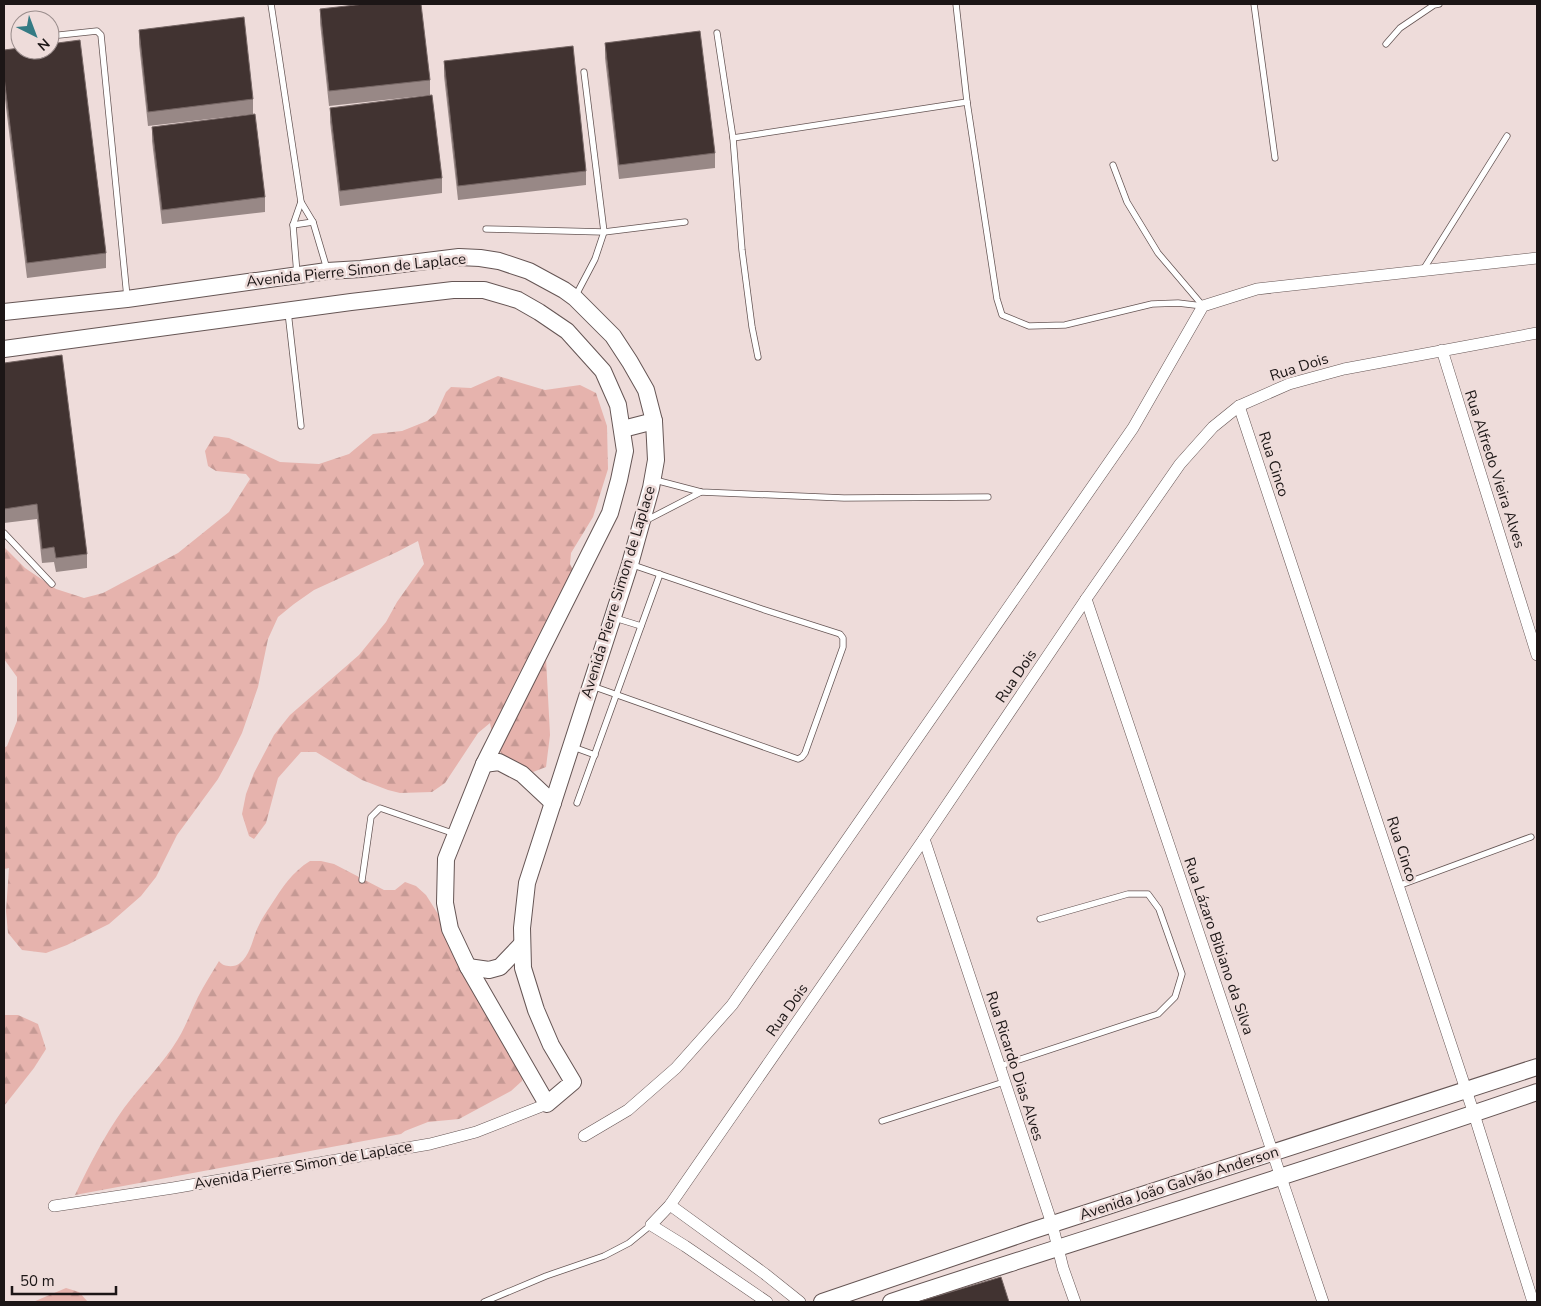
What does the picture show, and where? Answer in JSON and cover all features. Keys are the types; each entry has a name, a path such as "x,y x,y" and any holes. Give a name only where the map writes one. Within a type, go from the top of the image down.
{"street":[{"name":"Avenida Pierre Simon de Laplace","path":"4,312 127,299 327,271 361,270 459,257 499,261 529,272 564,290 613,336 646,390 654,421 656,460 630,564 527,883 522,928 523,968 536,1010 551,1045 573,1082 547,1104 476,1132 430,1144 173,1188 54,1206"},
{"path":"584,1136 628,1110 676,1068 732,1005 1133,428 1203,306 1257,289 1537,258"},
{"name":"Avenida Pierre Simon de Laplace","path":"4,349 287,310 453,290 484,290 518,300 567,330 603,371 618,405 625,451 620,480 610,513 484,764 446,859 445,903 450,929 468,967 547,1104"},
{"name":"Rua Dois","path":"651,1225 670,1205 924,839 1086,599 1180,464 1213,427 1239,406 1289,384 1344,369 1537,333"},
{"name":"Rua Alfredo Vieira Alves","path":"1442,350 1537,655"},
{"name":"Rua Cinco","path":"1239,406 1474,1114 1533,1302"},
{"path":"623,430 654,421"},
{"name":"Rua Lázaro Bibiano da Silva","path":"1086,599 1322,1302"},
{"path":"484,764 499,762 522,774 553,803"},
{"name":"Rua Ricardo Dias Alves","path":"924,839 1052,1224 1075,1302"},
{"path":"468,967 489,970 500,967 522,944"},
{"name":"Avenida João Galvão Anderson","path":"822,1302 1052,1224 1537,1068"},
{"name":"Avenida João Galvão Anderson","path":"891,1302 1537,1092"},
{"path":"670,1205 765,1274 800,1302"},
{"path":"651,1225 767,1302"}],"lane":[{"path":"271,4 301,202 313,222 327,271"},
{"path":"956,4 968,102 997,299 1002,315 1029,326 1065,325 1152,304 1178,303 1203,306"},
{"path":"1254,4 1275,158"},
{"path":"1386,44 1400,28 1434,5 1439,4"},
{"path":"60,35 97,31 101,35 127,299"},
{"path":"717,33 733,138 742,250 752,328 758,356"},
{"path":"574,298 596,260 604,232 584,72"},
{"path":"733,138 968,102"},
{"path":"1422,270 1507,136"},
{"path":"1113,164 1128,202 1158,253 1203,306"},
{"path":"297,275 293,225 301,202"},
{"path":"293,225 313,222"},
{"path":"486,229 604,232 685,222"},
{"path":"287,310 301,426"},
{"path":"652,480 700,492 844,498 988,497"},
{"path":"641,523 700,492"},
{"path":"4,533 52,584"},
{"path":"590,686 798,759 805,753 843,647 843,638 840,634 630,564"},
{"path":"578,803 660,574"},
{"path":"612,617 641,626"},
{"path":"571,747 595,755"},
{"path":"362,880 371,816 380,808 455,834"},
{"path":"1398,886 1531,837"},
{"path":"1000,1066 1158,1014 1175,997 1182,974 1159,909 1148,894 1128,894 1040,919"},
{"path":"882,1121 1004,1082"},
{"path":"484,1302 546,1276 604,1256 629,1243 651,1225"}],"green space":[{"path":"498,376 545,390 580,385 596,393 607,426 608,469 593,517 571,553 570,564 576,576 546,658 550,735 546,767 533,772 507,762 494,743 490,723 478,733 445,783 432,792 400,793 388,790 362,780 316,752 301,752 278,778 266,823 254,839 249,836 242,814 246,794 254,773 274,735 290,715 359,655 386,622 397,602 424,564 418,541 314,590 278,617 268,639 258,687 242,733 218,779 177,835 156,877 141,896 109,924 67,945 46,953 22,950 8,933 6,911 9,868 4,869 4,748 7,746 17,721 17,677 4,659 4,547 25,568 56,589 84,598 103,593 178,553 229,512 250,479 246,474 216,471 208,466 205,451 214,436 229,438 280,462 319,464 349,454 373,434 402,431 427,421 436,414 446,392 451,387 471,388"},
{"path":"310,861 334,864 384,890 395,890 405,882 416,886 426,895 467,960 487,982 525,1069 522,1081 511,1091 459,1119 428,1122 401,1134 75,1195 98,1150 117,1119 178,1039 200,992 219,961 223,965 232,966 238,965 244,960 257,929 279,893 293,875"},
{"path":"4,1015 18,1015 38,1024 46,1049 34,1068 4,1106"},
{"path":"66,1288 79,1292 88,1302 33,1302"}],"building":[{"path":"364,4 421,4 430,80 329,91 320,9"},
{"path":"244,17 253,99 148,112 139,30"},
{"path":"700,31 715,153 619,165 605,43"},
{"path":"80,40 106,253 27,263 4,77 4,50 10,49 10,60 60,60 60,43"},
{"path":"573,46 586,171 458,186 444,61"},
{"path":"432,95 442,178 340,191 330,108"},
{"path":"255,114 265,197 162,210 152,127"},
{"path":"62,355 87,554 56,558 54,547 42,549 37,504 4,509 4,363"},
{"path":"1001,1277 1009,1302 917,1302"}]}
